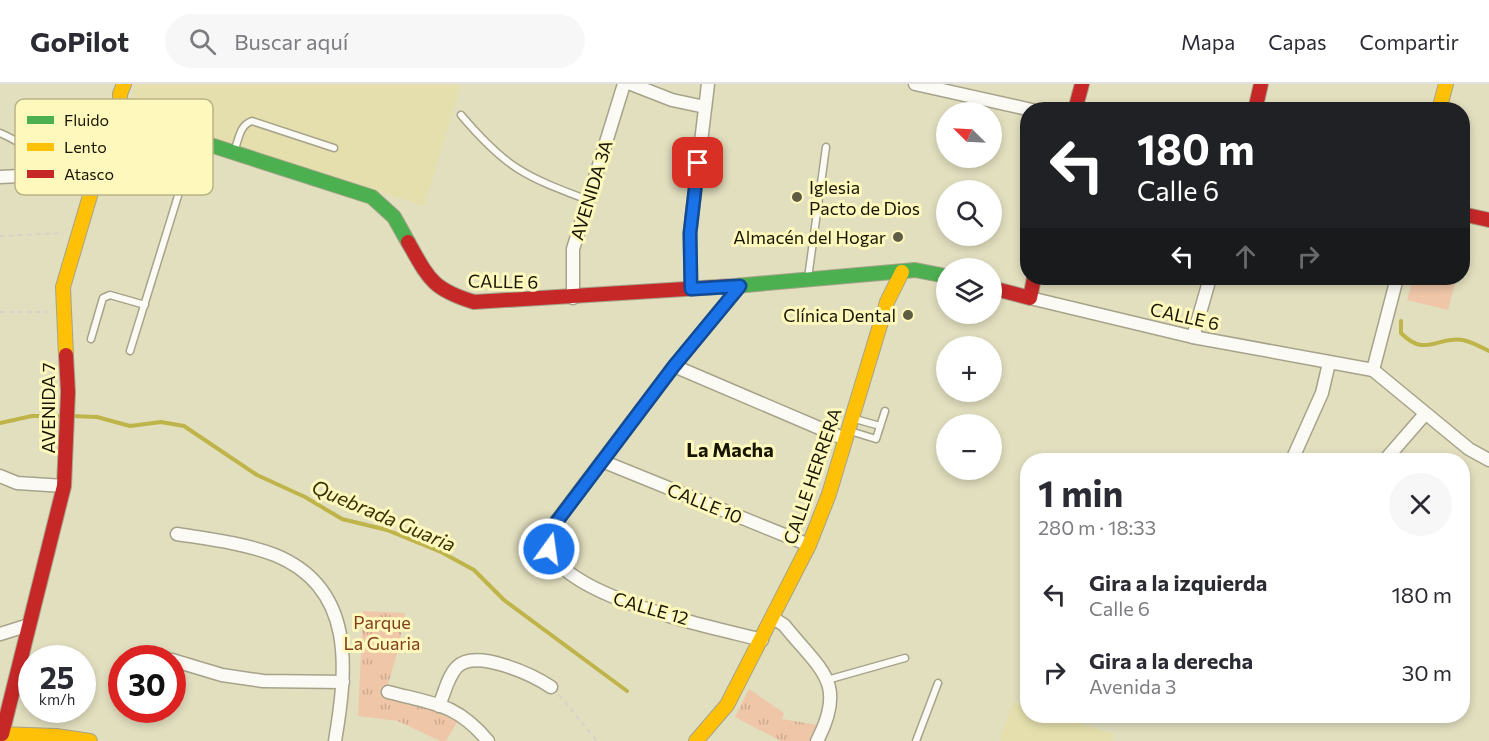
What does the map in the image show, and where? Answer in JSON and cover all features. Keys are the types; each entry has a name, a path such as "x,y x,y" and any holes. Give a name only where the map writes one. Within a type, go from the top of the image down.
{"street":[{"name":"AVENIDA 7","path":"120,99 124,84"},
{"name":"AVENIDA 3A","path":"573,298 573,249 624,84"},
{"path":"632,84 672,100 705,107"},
{"path":"691,289 690,233 708,84"},
{"path":"915,84 1020,107"},
{"path":"1077,102 1082,84"},
{"path":"1257,102 1261,84"},
{"path":"1441,102 1446,84"},
{"name":"CALLE 6","path":"213,146 378,201 394,217 430,280 456,298 484,303 740,286 902,272 927,271 936,273"},
{"path":"0,177 15,176"},
{"name":"AVENIDA 7","path":"1,734 52,543 64,486 68,450 68,392 63,287 89,195"},
{"path":"1470,216 1489,220"},
{"name":"CALLE HERRERA","path":"696,741 727,705 809,545 829,494 887,302 902,272"},
{"path":"1030,297 1033,285"},
{"path":"1193,337 1208,285"},
{"path":"1395,285 1374,370 1469,449 1489,460"},
{"path":"602,461 674,366 740,286"},
{"name":"CALLE 6","path":"1002,290 1193,337 1374,370"},
{"path":"1295,453 1322,393 1329,363"},
{"path":"674,366 848,429"},
{"path":"1391,453 1425,414"},
{"name":"CALLE 10","path":"602,461 809,545"},
{"name":"CALLE 12","path":"602,461 552,528 548,543 552,556 568,575 612,599 762,640"},
{"path":"0,476 17,483 64,486"},
{"path":"177,534 229,543 275,555 308,574 332,605 342,642 343,682 335,741"},
{"path":"773,618 784,625 827,680 832,702 829,719 817,741"},
{"path":"0,634 29,625"},
{"path":"439,706 455,670 467,662 494,663 520,669 551,687"},
{"path":"186,664 222,675 263,681 343,682"},
{"path":"388,692 455,710 471,720 488,741"},
{"path":"1,734 90,741"}],"lane":[{"path":"461,115 484,142 518,171 588,200"},
{"path":"234,153 245,124 252,121 334,148"},
{"path":"0,133 15,140"},
{"path":"808,279 826,147"},
{"path":"130,351 178,195"},
{"path":"90,339 103,298 110,294 145,305"},
{"path":"848,429 876,439 885,411"},
{"path":"848,429 880,426"},
{"path":"827,680 905,658"},
{"path":"916,741 938,683"}],"path":[{"path":"0,236 77,232"},
{"path":"0,312 63,312"},
{"path":"551,687 597,741"}],"shaded area":[{"path":"135,84 461,84 424,206 213,138 213,99 131,99"},
{"path":"1013,702 1020,704 1020,723 1079,723 1114,734 1112,741 1000,741"}],"green space":[{"path":"1411,285 1454,285 1448,310 1407,300"},
{"name":"Parque La Guaria","path":"363,611 405,613 398,651 384,697 460,717 446,741 440,741 398,721 358,716"},
{"path":"749,689 784,713 782,719 818,725 810,741 781,741 735,717"}],"waterway":[{"path":"1401,321 1401,333 1417,344 1463,340 1489,351"},
{"name":"Quebrada Guaria","path":"0,423 32,416 61,416"},
{"name":"Quebrada Guaria","path":"72,416 97,417 130,426 161,422 184,426 257,475 305,497 342,519 387,530 441,552 474,570 504,600 627,691"}],"traffic: fast":[{"path":"213,146 372,197 394,217 408,242"},
{"path":"734,286 915,270 936,274"}],"traffic: slow":[{"path":"120,99 124,84"},
{"path":"1441,102 1446,84"},
{"path":"66,355 63,287 90,195"},
{"path":"696,741 727,705 809,545 829,494 887,302 902,272"},
{"path":"0,734 56,736 90,741"}],"traffic: jam":[{"path":"1077,102 1082,84"},
{"path":"1257,102 1261,84"},
{"path":"1470,216 1489,220"},
{"path":"408,242 433,281 449,292 474,302 734,286"},
{"path":"1002,291 1030,298 1033,285"},
{"path":"2,734 64,486 68,392 66,355"}],"place":[{"name":"Iglesia Pacto de Dios","path":"797,197"},
{"name":"Almacén del Hogar","path":"898,237"},
{"name":"Clínica Dental","path":"908,315"}],"district":[{"name":"La Macha","path":"730,449"}],"route":[{"path":"549,549 549,532 674,366 740,286 691,289 690,233 698,163"}]}
